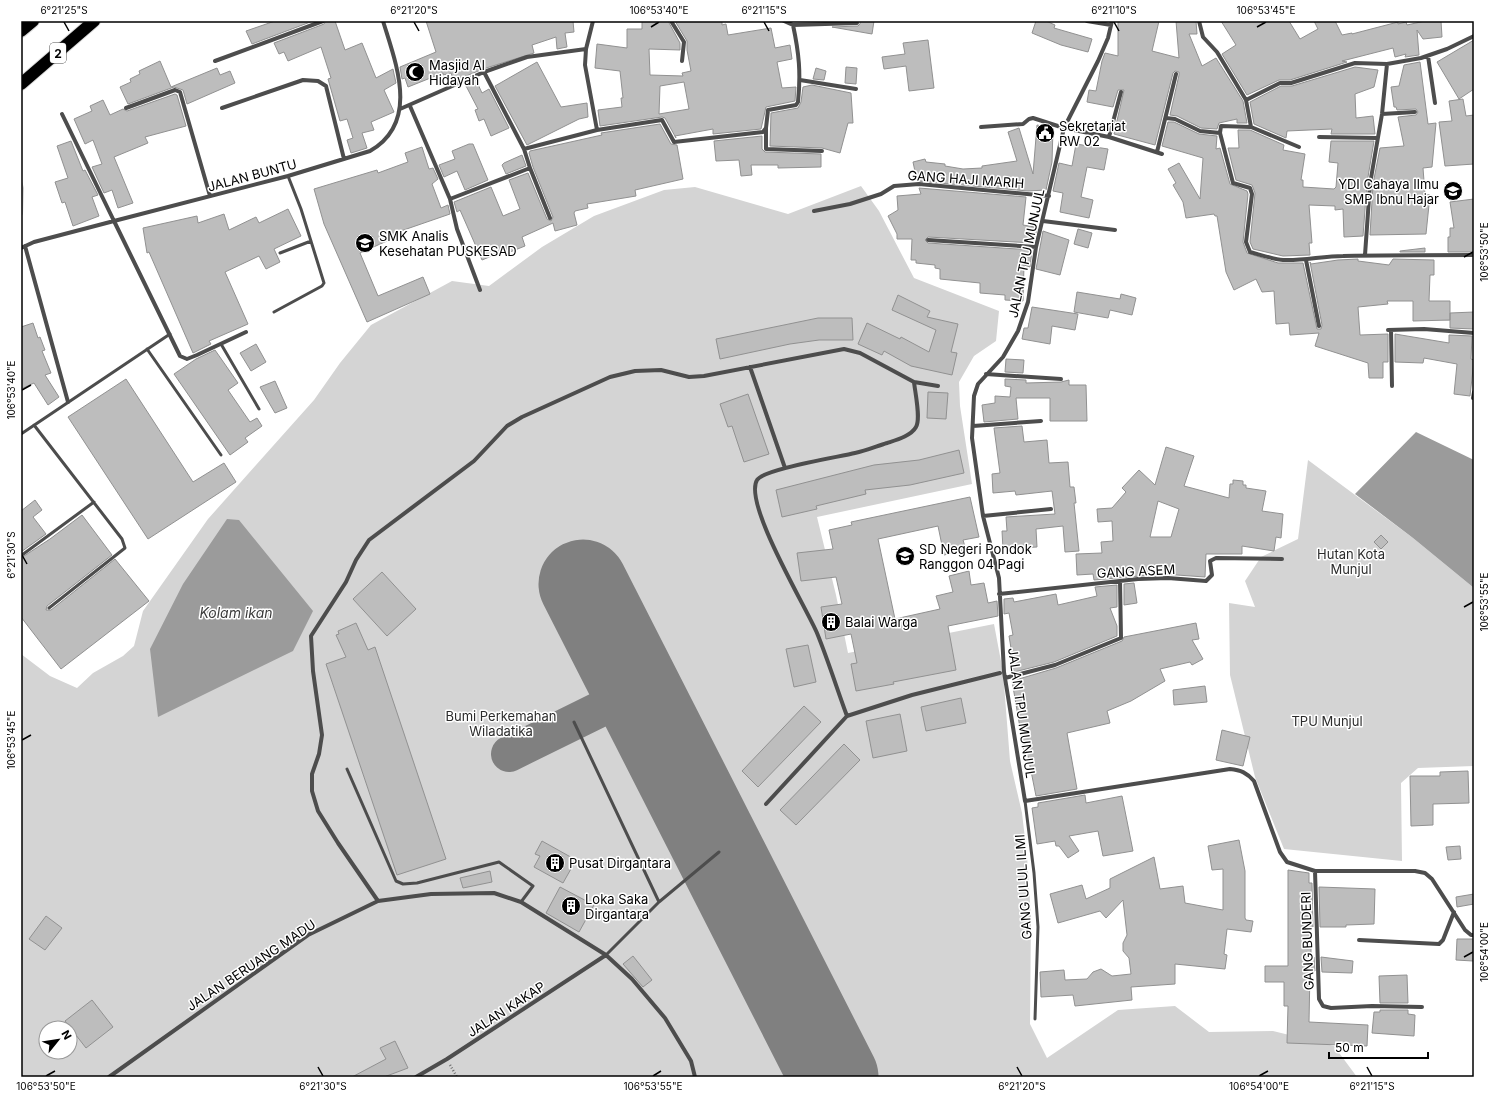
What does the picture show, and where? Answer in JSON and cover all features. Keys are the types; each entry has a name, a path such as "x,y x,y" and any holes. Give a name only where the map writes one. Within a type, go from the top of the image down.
{"highway":[{"path":"21,32 33,21"},
{"name":"2","path":"21,84 94,21"}],"street":[{"path":"215,61 323,21"},
{"name":"JALAN BUNTU","path":"23,247 114,221 288,176 370,151 378,146 398,120 400,109 399,74 383,21"},
{"path":"592,21 586,49 585,65 597,130"},
{"path":"671,21 684,42 682,60"},
{"path":"784,21 793,25 857,23"},
{"path":"1087,21 1111,23"},
{"path":"1199,21 1203,37 1217,52 1246,100 1251,127"},
{"name":"JALAN TPU MUNJUL","path":"1025,801 1005,678 999,578 983,516 972,438 974,396 978,384 1003,357 1018,331 1028,302 1036,247 1064,128 1098,61 1108,38 1111,23"},
{"path":"793,25 799,54 800,80 798,102 796,105 768,110 766,149 822,151"},
{"path":"1246,100 1280,83 1291,83 1355,63 1387,64 1428,56 1474,36"},
{"path":"400,109 410,106 484,72 527,57 586,49"},
{"path":"1428,56 1435,103"},
{"path":"1365,255 1370,184 1382,114 1387,64"},
{"path":"484,72 524,149 550,218"},
{"path":"1157,152 1176,74"},
{"path":"222,108 303,80 322,82 326,86 344,159"},
{"path":"800,80 856,89"},
{"path":"126,108 175,90 180,92 210,196"},
{"path":"1109,137 1121,92"},
{"path":"410,106 450,199 456,230 480,290"},
{"path":"1382,114 1415,112"},
{"path":"62,114 180,356 187,359 246,332"},
{"path":"981,127 1024,124 1029,119 1033,118 1064,128 1109,137 1162,154"},
{"path":"1166,118 1175,119 1200,131 1220,133"},
{"path":"524,149 597,130 662,120 674,142 762,132 766,128"},
{"path":"1299,147 1251,127 1221,126 1220,133 1233,183 1247,186 1252,194 1246,242 1250,252 1282,260 1306,260 1315,257 1365,255 1474,255"},
{"path":"1319,137 1377,138"},
{"path":"450,199 530,168"},
{"name":"GANG HAJI MARIH","path":"814,211 850,204 881,194 894,186 919,184 1049,196"},
{"path":"1043,221 1115,230"},
{"path":"928,240 1036,247"},
{"path":"23,247 68,402"},
{"path":"1306,260 1319,326"},
{"path":"1392,386 1389,330 1424,329 1474,333"},
{"path":"378,901 318,811 312,791 312,774 319,754 322,735 313,671 312,636 346,582 356,560 369,540 474,461 507,426 575,392 610,377 635,371 661,370 695,377 844,349 860,353 914,382 938,386"},
{"path":"750,367 785,468"},
{"path":"986,374 1061,379"},
{"path":"847,716 816,632 768,536 758,507 754,486 757,480 762,476 785,468 857,453 897,439 913,431 918,421 914,382"},
{"path":"1473,398 1474,392"},
{"path":"973,426 1041,421"},
{"path":"983,516 1051,509"},
{"name":"GANG ASEM","path":"999,594 1120,581 1168,578 1206,581 1212,575 1210,561 1213,559 1282,559"},
{"path":"1005,678 1055,665 1121,638 1120,581"},
{"path":"766,804 847,716 912,695 1000,673"},
{"path":"1025,801 1230,768 1240,770 1248,774 1254,781 1280,852 1287,862 1315,871 1416,871 1425,873 1432,879 1465,930 1471,935 1474,935"},
{"name":"GANG BUNDERI","path":"1315,871 1319,999 1323,1006 1331,1008 1372,1006 1422,1007"},
{"name":"JALAN BERUANG MADU","path":"108,1077 308,935 378,901 431,894 494,893 521,902 606,956 632,979 665,1018 691,1061 695,1077"},
{"path":"1359,940 1439,944 1443,940 1454,912"},
{"name":"JALAN KAKAP","path":"416,1077 447,1059 606,956"}],"lane":[{"path":"274,312 322,286 324,283 288,176"},
{"path":"280,253 311,241"},
{"path":"21,434 170,334"},
{"path":"220,344 259,409"},
{"path":"147,350 221,455"},
{"path":"34,426 122,538 125,548 49,608"},
{"path":"22,556 94,502"},
{"path":"574,722 659,902"},
{"path":"347,769 396,881 403,884 417,883 499,862 533,886 521,902"},
{"name":"GANG ULUL ILMI","path":"1025,801 1034,873 1038,928 1035,1019"},
{"path":"606,956 659,902 719,852"}],"path":[{"path":"447,1059 457,1077"}],"green space":[{"path":"21,178 24,188 23,214 21,217"},
{"name":"Bumi Perkemahan Wiladatika","path":"861,186 879,211 914,278 999,311 996,341 974,356 959,382 960,406 972,484 817,517 848,653 994,624 1003,672 1010,761 1022,813 1027,856 1031,917 1030,1024 1047,1058 1118,1010 1175,1006 1209,1032 1273,1031 1334,1046 1357,1077 21,1077 21,654 50,676 77,688 93,673 123,656 134,646 143,611 208,519 314,400 340,363 371,325 452,281 489,286 542,247 594,216 664,190 695,187 788,214"},
{"path":"1308,460 1413,538 1474,588 1474,766 1418,768 1401,783 1402,861 1284,849 1255,777 1230,675 1229,603 1255,607 1245,581 1261,557 1298,539"}],"water":[{"path":"1416,432 1474,460 1474,588 1413,538 1355,494"},
{"name":"Kolam ikan","path":"227,519 239,520 313,611 293,651 158,717 150,649 183,584"}],"building":[{"path":"275,21 313,21 252,44 246,31"},
{"path":"326,21 335,21 345,50 362,43 376,78 393,69 396,83 384,90 394,112 371,122 374,130 362,133 367,148 351,153 347,140 353,138 347,119 340,121 328,79 331,78 321,47 288,61 284,52 279,54 274,43 324,24"},
{"path":"426,21 573,21 574,32 565,33 567,47 557,49 556,37 532,45 534,53 483,69 454,81 451,73 443,75 443,73 408,87 405,78 402,79 400,67 436,52"},
{"path":"642,21 668,21 680,43 680,50 649,49 650,75 683,76 682,73 691,71 687,41 675,21 722,21 722,25 726,24 728,35 771,28 775,48 790,45 792,59 777,62 782,88 796,87 795,101 766,107 761,129 713,134 713,129 675,136 676,138 665,118 662,117 600,126 598,110 622,107 621,98 623,98 620,71 595,68 597,44 627,48 627,29 642,29","holes":["684,82 689,109 659,114 660,86"]},
{"path":"860,21 874,21 872,34 832,27 858,26"},
{"path":"1036,21 1046,21 1055,25 1054,28 1092,39 1088,52 1061,45 1032,33"},
{"path":"1118,21 1159,21 1152,51 1179,58 1176,21 1196,21 1197,34 1189,34 1202,66 1216,58 1243,101 1247,123 1237,123 1237,119 1219,123 1217,129 1201,128 1177,116 1170,115 1179,75 1179,72 1175,71 1173,73 1155,145 1114,134 1124,90 1118,90 1113,107 1087,102 1089,90 1096,91 1105,53 1118,56"},
{"path":"1221,21 1289,21 1300,39 1318,29 1314,21 1335,21 1342,35 1352,34 1398,22 1398,24 1406,22 1407,25 1425,21 1441,21 1442,37 1423,39 1417,30 1419,55 1405,57 1406,54 1395,57 1393,48 1342,61 1347,62 1290,80 1279,80 1247,95 1222,54 1236,45"},
{"path":"928,40 934,88 909,91 906,66 884,69 882,57 905,54 903,43"},
{"path":"1474,40 1474,89 1459,99 1437,62"},
{"path":"160,61 171,87 217,68 220,75 230,71 235,83 187,104 183,90 174,87 128,104 120,87 131,82 130,79 140,74 139,71"},
{"path":"537,62 561,107 587,103 588,117 579,119 527,145 495,86"},
{"path":"1420,62 1428,124 1436,123 1432,167 1423,168 1425,194 1430,195 1426,234 1370,235 1373,184 1380,148 1404,146 1398,117 1416,115 1418,112 1416,109 1397,110 1396,107 1394,107 1391,87 1399,86 1404,65"},
{"path":"846,67 857,68 856,84 845,83"},
{"path":"1355,67 1378,70 1374,87 1355,94 1356,118 1373,116 1375,134 1331,134 1332,129 1287,131 1286,138 1254,124 1250,102 1281,86 1292,86"},
{"path":"816,68 826,71 824,80 813,79"},
{"path":"476,80 482,93 489,89 509,128 491,136 484,119 479,121 475,110 478,109 465,84"},
{"path":"812,85 851,93 853,123 848,123 840,153 822,148 770,146 771,113 798,108 801,102 803,87"},
{"path":"175,94 177,95 186,126 145,137 148,143 114,157 133,203 118,208 112,190 104,193 92,167 102,164 93,140 85,144 74,119 92,111 90,106 103,100 110,115 123,109 127,111"},
{"path":"1463,99 1466,116 1474,115 1474,164 1445,166 1439,122 1452,121 1449,101"},
{"path":"1168,122 1174,122 1199,134 1217,136 1216,149 1220,148 1230,184 1247,191 1248,194 1243,242 1247,253 1278,263 1303,263 1317,329 1321,329 1322,325 1310,262 1311,264 1338,260 1358,259 1358,261 1389,265 1393,259 1434,260 1434,275 1430,275 1429,301 1450,301 1450,320 1413,321 1413,301 1387,301 1388,304 1358,307 1360,335 1388,334 1388,362 1383,362 1383,378 1369,378 1368,363 1315,346 1319,333 1290,335 1289,323 1276,324 1274,291 1262,292 1256,279 1234,290 1226,272 1217,216 1214,214 1186,218 1183,202 1173,185 1176,183 1168,169 1179,163 1200,199 1203,158 1162,146"},
{"path":"660,124 671,144 677,145 683,179 635,190 636,196 587,204 588,208 575,211 574,213 577,225 555,231 553,223 522,237 525,246 505,254 504,251 482,260 460,210 457,212 454,202 491,187 503,216 520,209 509,180 528,173 547,219 551,221 553,217 533,167 529,153 530,151 602,135 601,133"},
{"path":"1037,125 1053,128 1052,162 1046,190 1028,191 917,181 913,162 925,159 926,162 945,164 945,166 963,169 982,168 982,166 1017,161 1008,132 1019,128 1033,174"},
{"path":"1238,130 1250,130 1284,145 1283,150 1305,154 1301,180 1303,180 1303,187 1334,189 1336,187 1338,163 1329,162 1331,141 1374,141 1367,183 1363,236 1344,237 1343,209 1335,210 1335,206 1309,205 1312,243 1309,243 1310,255 1283,256 1253,249 1250,242 1255,193 1252,185 1236,180 1228,148 1239,148"},
{"path":"762,136 762,149 765,152 821,154 821,167 778,168 778,165 751,165 752,175 741,176 739,160 716,161 714,141"},
{"path":"71,141 83,171 85,170 98,195 92,197 99,216 73,226 65,202 62,203 55,182 68,178 57,146"},
{"path":"469,144 473,144 488,180 465,190 457,171 444,177 439,165 455,159 452,151"},
{"path":"1076,144 1108,149 1104,170 1087,167 1081,197 1093,200 1089,218 1060,212 1063,193 1053,191 1059,163 1072,166"},
{"name":"SMK Analis Kesehatan PUSKESAD","path":"422,147 429,169 433,168 438,179 432,184 441,208 448,205 450,214 395,233 396,237 360,253 378,296 423,277 430,294 367,322 324,224 314,189 377,170 378,173 408,162 405,153"},
{"path":"522,155 526,166 506,174 502,165"},
{"path":"919,188 1026,197 1023,225 1035,227 1034,229 1037,229 1033,243 928,237 925,240 928,243 1032,250 1030,267 1024,265 1023,301 1005,300 1005,295 980,293 980,283 940,279 940,269 935,268 935,265 916,263 916,260 911,260 912,239 897,239 897,234 888,216 898,210 897,196 921,194"},
{"path":"1474,199 1474,252 1448,252 1448,237 1450,237 1450,228 1454,228 1450,202"},
{"path":"288,209 301,236 274,249 280,262 266,269 259,256 225,272 248,324 209,341 211,344 193,353 149,252 147,253 143,228 197,216 198,223 224,214 229,230 256,217 259,223"},
{"path":"1078,229 1092,233 1088,248 1074,244"},
{"path":"1043,231 1069,240 1060,275 1036,269"},
{"path":"1425,248 1425,252 1400,252 1400,251"},
{"path":"1077,292 1120,299 1121,294 1136,298 1132,315 1110,310 1108,318 1074,312"},
{"path":"898,295 930,311 927,317 958,324 951,352 957,353 952,375 911,366 884,351 882,355 858,344 867,323 900,339 901,337 929,352 936,330 892,310"},
{"path":"1032,307 1078,314 1075,330 1052,326 1050,344 1022,339 1024,328 1028,328"},
{"path":"1474,312 1474,329 1450,328 1450,313"},
{"path":"818,318 852,318 853,340 819,340 790,344 720,359 716,339"},
{"path":"33,323 38,338 40,337 45,350 42,351 51,373 45,375 59,397 48,405 34,383 21,389 21,327"},
{"path":"1395,334 1449,343 1449,335 1472,336 1471,359 1474,360 1470,396 1454,394 1457,364 1424,358 1423,363 1395,362"},
{"path":"256,344 266,362 251,371 240,353"},
{"path":"215,350 238,383 228,390 250,422 257,418 262,426 245,438 248,442 230,455 174,374 196,359"},
{"path":"1006,359 1024,360 1023,373 1005,372"},
{"path":"126,379 193,482 224,463 236,482 148,539 68,417"},
{"path":"1005,379 1026,380 1026,383 1061,382 1069,380 1069,385 1086,385 1087,421 1050,421 1050,398 1016,398 1018,419 984,422 982,405 995,403 995,396 1010,397 1011,387 1005,386"},
{"path":"275,381 287,408 275,413 260,387"},
{"path":"928,392 948,393 946,419 927,418"},
{"path":"748,394 769,454 744,462 732,426 728,427 720,404"},
{"path":"1022,426 1024,442 1047,440 1049,463 1068,462 1070,487 1074,487 1076,503 1074,503 1079,551 1065,552 1063,526 1036,529 1037,547 1003,549 1002,531 1007,531 1006,517 1055,514 1052,491 1016,495 1015,491 993,493 992,474 1000,473 994,428"},
{"path":"1166,447 1194,456 1184,486 1229,498 1230,484 1233,484 1233,480 1243,481 1243,485 1246,485 1246,488 1266,491 1262,511 1283,514 1281,538 1276,537 1274,551 1242,546 1242,554 1206,554 1205,577 1163,574 1094,580 1093,574 1077,575 1076,554 1102,553 1101,542 1113,541 1112,521 1098,522 1097,509 1112,508 1126,492 1122,488 1139,470 1155,485","holes":["1158,501 1179,509 1171,537 1150,537"]},
{"path":"959,450 964,473 910,485 865,490 866,494 816,506 817,509 782,517 776,490 874,465 919,460"},
{"path":"970,497 979,537 963,540 966,550 944,555 938,526 878,539 895,619 940,609 936,596 953,592 949,576 969,571 971,585 984,583 988,603 997,601 998,616 948,626 956,670 893,682 894,684 856,691 851,664 857,663 851,634 826,639 821,607 842,604 836,577 801,581 797,553 833,549 829,530 852,525 851,522"},
{"path":"35,500 42,510 33,517 46,534 21,552 21,511"},
{"path":"82,515 112,555 47,606 46,610 51,610 115,559 149,601 61,669 21,617 21,558"},
{"path":"1381,535 1388,542 1381,549 1374,542"},
{"path":"382,572 416,609 387,636 353,599"},
{"path":"1134,583 1137,603 1124,605 1124,584"},
{"path":"1117,585 1117,607 1110,608 1117,626 1117,636 1054,662 1014,672 1009,649 1011,648 1009,636 1013,635 1009,613 1004,614 1004,599 1013,598 1014,602 1056,594 1058,605 1097,596 1095,587"},
{"path":"356,623 368,650 375,647 446,859 397,875 326,664 346,657 336,635 339,634 338,631"},
{"path":"1196,623 1199,639 1192,640 1203,659 1192,665 1190,662 1160,669 1165,681 1131,701 1107,711 1110,723 1067,733 1077,789 1036,796 1028,756 1025,757 1012,681 1056,668 1122,641 1124,637"},
{"path":"808,645 816,682 794,687 786,649"},
{"path":"1205,686 1207,702 1174,705 1173,690"},
{"path":"961,698 966,723 926,731 921,707"},
{"path":"804,706 821,722 758,787 742,771"},
{"path":"900,714 907,751 873,758 866,721"},
{"path":"1222,730 1250,737 1243,766 1216,760"},
{"path":"844,744 860,760 796,825 780,810"},
{"path":"1468,771 1469,803 1433,804 1433,825 1411,826 1410,776 1440,776 1440,772"},
{"path":"1085,795 1086,803 1122,796 1133,851 1103,856 1098,831 1069,836 1079,851 1068,858 1059,846 1056,846 1055,841 1037,844 1032,808 1038,807 1038,803"},
{"path":"1239,840 1245,871 1245,918 1246,920 1253,921 1251,932 1227,929 1224,954 1227,955 1225,969 1175,964 1175,984 1131,987 1132,1000 1075,1006 1073,995 1041,997 1040,972 1064,970 1065,980 1087,979 1093,972 1101,969 1112,976 1131,974 1129,958 1123,951 1123,943 1127,935 1123,900 1106,918 1100,911 1058,923 1050,894 1082,885 1086,899 1110,888 1110,879 1154,857 1160,889 1183,886 1185,903 1223,910 1223,869 1212,870 1208,846"},
{"name":"Pusat Dirgantara","path":"542,841 576,860 563,883 534,867 540,856 535,854"},
{"path":"1460,846 1461,859 1448,860 1446,847"},
{"path":"1288,870 1309,873 1309,883 1312,883 1313,927 1311,927 1311,957 1314,957 1315,971 1310,971 1309,1022 1368,1025 1367,1046 1287,1043 1288,1006 1284,1006 1284,982 1265,982 1265,966 1288,966"},
{"path":"490,871 492,882 463,888 460,878"},
{"name":"Loka Saka Dirgantara","path":"560,887 594,905 579,932 546,913"},
{"path":"1319,887 1375,889 1374,924 1346,925 1346,927 1320,927"},
{"path":"1474,894 1474,904 1457,907 1456,897"},
{"path":"46,916 62,928 45,950 29,939"},
{"path":"1457,939 1474,939 1473,961 1456,960"},
{"path":"633,956 652,980 643,987 623,964"},
{"path":"1321,957 1353,961 1352,973 1322,972"},
{"path":"1407,975 1408,1003 1380,1003 1379,976"},
{"path":"92,1000 113,1027 86,1048 78,1038 78,1020 66,1020"},
{"path":"1380,1010 1408,1010 1408,1014 1415,1015 1414,1036 1372,1033 1374,1012 1380,1012"},
{"path":"395,1041 408,1068 384,1077 352,1077 386,1059 380,1048"}],"taxiway":[{"path":"509,754 637,691"}],"runway":[{"path":"583,584 834,1077"}],"place":[{"name":"Masjid Al Hidayah","path":"415,72"},
{"name":"Sekretariat RW 02","path":"1045,133"},
{"name":"YDI Cahaya Ilmu SMP Ibnu Hajar","path":"1453,191"},
{"name":"SMK Analis Kesehatan PUSKESAD","path":"365,243"},
{"name":"SD Negeri Pondok Ranggon 04 Pagi","path":"905,556"},
{"name":"Balai Warga","path":"831,622"},
{"name":"Pusat Dirgantara","path":"555,863"},
{"name":"Loka Saka Dirgantara","path":"571,906"}],"park label":[{"name":"Hutan Kota Munjul","path":"1351,562"},
{"name":"TPU Munjul","path":"1327,721"}]}
